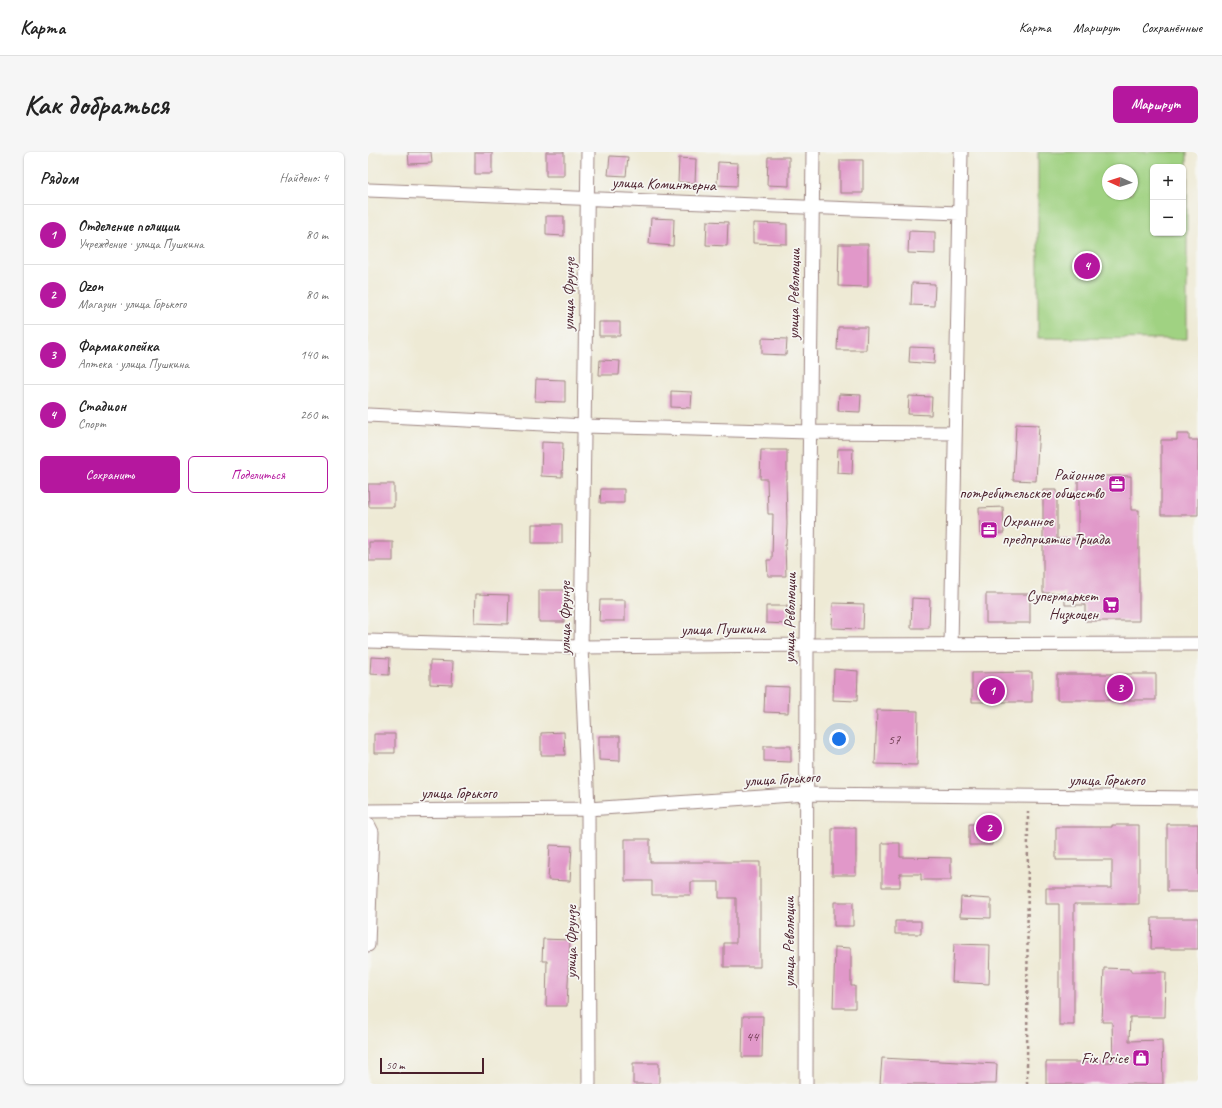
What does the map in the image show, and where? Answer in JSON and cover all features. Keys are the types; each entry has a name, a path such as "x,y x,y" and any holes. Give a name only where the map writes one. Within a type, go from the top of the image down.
{"street":[{"name":"улица Фрунзе","path":"588,152 581,647 588,809 589,1084"},
{"name":"улица Революции","path":"806,1084 807,645 813,152"},
{"path":"951,645 961,152"},
{"name":"улица Коминтерна","path":"368,190 812,206 959,213"},
{"path":"368,415 584,426 809,432 955,433"},
{"name":"улица Пушкина","path":"368,641 581,647 1198,644"},
{"name":"улица Горького","path":"368,811 588,809 806,794 1198,798"},
{"path":"368,824 372,832 368,945"}],"path":[{"path":"1027,1084 1028,797"}],"green space":[{"path":"1038,152 1187,152 1187,339 1038,338"}],"building":[{"path":"408,152 431,152 432,163 409,164"},
{"path":"475,152 492,152 492,174 475,174"},
{"path":"546,152 564,152 564,176 546,176"},
{"path":"610,156 628,157 626,176 608,175"},
{"path":"768,157 789,157 789,186 767,185"},
{"path":"679,158 696,159 695,183 678,182"},
{"path":"840,160 863,160 863,193 840,193"},
{"path":"718,162 738,163 737,186 717,185"},
{"path":"546,216 564,216 564,236 546,235"},
{"path":"651,218 674,219 673,246 649,244"},
{"path":"707,221 728,222 727,246 706,245"},
{"path":"753,223 787,224 787,244 753,243"},
{"path":"909,231 935,232 935,254 908,253"},
{"path":"839,244 868,244 868,287 838,286"},
{"path":"912,283 935,284 934,306 911,305"},
{"path":"599,322 620,322 620,336 599,336"},
{"path":"838,327 867,327 866,350 837,350"},
{"path":"762,338 787,339 786,355 762,354"},
{"path":"910,347 935,348 934,364 909,362"},
{"path":"600,360 620,361 619,375 599,375"},
{"path":"536,379 565,380 565,402 535,401"},
{"path":"671,391 692,392 691,408 671,407"},
{"path":"839,394 861,395 860,412 838,411"},
{"path":"909,396 932,397 931,415 908,414"},
{"path":"1016,424 1039,425 1036,481 1013,480"},
{"path":"1177,434 1189,434 1189,440 1198,440 1198,515 1161,515 1161,440 1177,440"},
{"path":"542,442 563,443 562,477 541,476"},
{"path":"838,449 853,449 852,474 837,473"},
{"path":"761,450 787,450 787,524 785,545 786,576 768,576 767,560 772,560 773,514 768,514 767,479 760,479"},
{"path":"1078,476 1131,476 1131,510 1139,510 1139,621 1085,621 1085,605 1065,605 1065,593 1043,593 1043,490 1057,490 1057,539 1078,539"},
{"path":"368,484 394,484 394,507 369,507"},
{"path":"601,489 624,489 624,503 600,503"},
{"path":"1003,507 1004,533 980,534 979,508"},
{"path":"532,524 562,524 562,543 532,543"},
{"path":"369,542 393,542 393,561 369,561"},
{"path":"539,590 564,590 564,622 539,622"},
{"path":"476,594 509,595 508,624 475,623"},
{"path":"986,594 1030,594 1030,623 986,623"},
{"path":"912,598 930,599 929,628 911,628"},
{"path":"600,600 625,600 625,621 599,621"},
{"path":"833,603 864,604 863,629 832,628"},
{"path":"766,606 787,606 787,624 766,623"},
{"path":"371,657 390,658 389,675 370,674"},
{"path":"430,661 453,662 452,685 430,684"},
{"path":"834,669 858,671 857,701 833,700"},
{"path":"1032,672 1032,702 972,702 972,673"},
{"path":"1057,674 1156,674 1156,700 1057,700"},
{"path":"765,686 789,687 788,713 764,712"},
{"path":"877,710 918,711 917,765 875,764"},
{"path":"564,732 565,755 541,755 541,733"},
{"path":"374,734 395,734 395,753 374,753"},
{"path":"599,736 620,736 620,761 599,760"},
{"path":"764,746 791,746 791,762 764,761"},
{"path":"969,824 992,824 992,845 969,845"},
{"path":"1167,824 1198,824 1198,891 1167,891"},
{"path":"1112,825 1139,825 1139,904 1074,904 1074,1025 1059,1025 1059,904 1046,904 1046,888 1112,888 1112,860 1056,860 1056,827 1112,827"},
{"path":"832,828 856,828 856,875 832,875"},
{"path":"625,839 650,839 650,862 760,862 760,967 724,967 724,943 736,943 736,898 719,898 719,882 691,882 691,895 652,895 652,881 625,881"},
{"path":"882,843 900,843 900,857 951,858 951,880 921,880 921,874 900,874 900,887 882,887"},
{"path":"550,845 572,846 570,881 548,880"},
{"path":"961,897 991,899 991,918 960,917"},
{"path":"834,902 853,902 853,926 834,926"},
{"path":"1152,918 1198,918 1198,949 1151,949"},
{"path":"895,921 921,921 921,934 895,934"},
{"path":"543,939 570,940 567,1006 546,1006 547,961 542,961"},
{"path":"954,944 990,945 989,984 952,982"},
{"path":"835,947 851,948 851,986 855,986 855,1008 833,1008"},
{"path":"1104,968 1131,969 1131,972 1166,972 1165,1017 1130,1017 1129,1041 1162,1040 1163,1084 1046,1084 1046,1062 1113,1062 1112,1022 1102,1022"},
{"path":"743,1016 763,1016 762,1057 742,1057"},
{"path":"882,1058 997,1064 996,1084 880,1084"},
{"path":"633,1063 659,1063 659,1084 633,1084"}],"place":[{"name":"Стадион","path":"1087,266"},
{"name":"Районное потребительское общество","path":"1117,484"},
{"name":"Охранное предприятие Триада","path":"989,530"},
{"name":"Супермаркет Низкоцен","path":"1111,605"},
{"name":"Фармакопейка","path":"1120,688"},
{"name":"Отделение полиции","path":"992,691"},
{"name":"Ozon","path":"989,828"},
{"name":"Fix Price","path":"1141,1058"}]}
